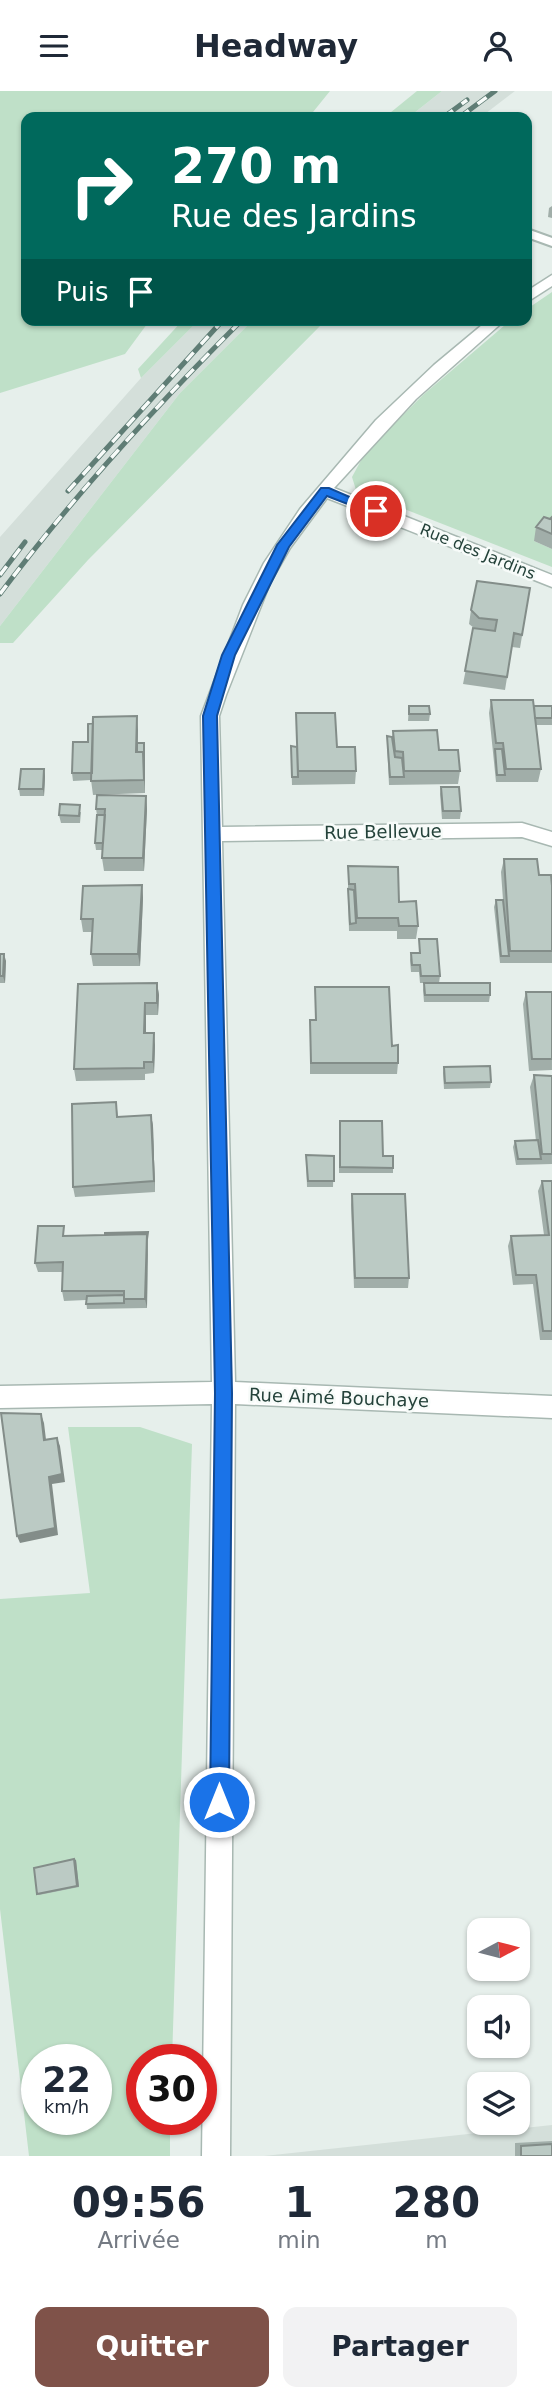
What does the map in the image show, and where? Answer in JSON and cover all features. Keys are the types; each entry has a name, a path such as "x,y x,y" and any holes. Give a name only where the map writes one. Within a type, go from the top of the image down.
{"street":[{"path":"532,294 552,279"},
{"path":"216,2156 223,1393 210,716 229,655 284,545 369,436 490,326"},
{"name":"Rue des Jardins","path":"325,491 552,581"},
{"name":"Rue Bellevue","path":"212,834 522,830 552,839"},
{"name":"Rue Aimé Bouchaye","path":"0,1397 223,1393 552,1407"}],"lane":[{"path":"532,235 552,242"}],"shaded area":[{"path":"442,91 515,91 488,112 415,112"},
{"path":"193,326 247,326 180,393 0,626 0,537 141,378"},
{"path":"552,2125 552,2156 264,2156 467,2134 530,2135 530,2127"}],"green space":[{"path":"0,91 330,91 313,112 21,112 21,326 146,326 125,354 0,393"},
{"path":"417,91 442,91 415,112 391,112"},
{"path":"552,292 552,528 534,541 552,549 552,567 356,490 352,477 365,453 423,395 504,326 532,326 532,306"},
{"path":"177,326 193,326 141,378 138,369"},
{"path":"247,326 320,326 88,560 13,643 0,643 0,626 180,393"},
{"path":"68,1427 140,1427 192,1444 173,2044 126,2044 126,2135 170,2135 170,2156 29,2156 27,2135 112,2135 112,2044 21,2044 21,2088 0,1909 0,1599 90,1593"}],"building":[{"path":"544,517 552,517 552,534 536,527"},
{"path":"477,581 530,588 522,635 514,633 507,677 465,671 473,628 495,631 497,620 479,618 471,610"},
{"path":"491,700 533,700 541,769 506,769 503,743 496,743"},
{"path":"409,706 429,706 430,714 409,714"},
{"path":"534,706 552,706 552,718 535,718"},
{"path":"296,713 335,713 337,747 355,747 356,771 298,771"},
{"path":"137,716 136,752 143,752 144,780 91,781 93,717"},
{"path":"93,723 92,773 72,773 73,742 88,742 88,724"},
{"path":"437,730 439,750 458,750 460,771 404,771 403,752 395,751 393,731"},
{"path":"387,736 392,737 395,757 402,758 404,777 390,777"},
{"path":"137,743 144,743 144,758 143,752 137,752"},
{"path":"291,746 297,747 298,777 292,777"},
{"path":"495,749 502,749 505,775 497,775"},
{"path":"21,769 44,769 43,789 19,789"},
{"path":"441,787 459,787 461,811 443,811"},
{"path":"97,795 146,796 143,858 102,858 105,809 96,809"},
{"path":"60,804 80,805 79,816 59,815"},
{"path":"97,815 105,815 103,843 95,843"},
{"path":"504,859 537,859 539,875 551,875 552,951 510,951"},
{"path":"348,866 398,867 399,902 416,901 418,926 399,926 398,918 357,918 355,884 349,884"},
{"path":"142,885 138,954 91,954 93,919 81,919 83,886"},
{"path":"348,889 354,890 356,923 350,924"},
{"path":"496,900 503,900 509,956 501,956"},
{"path":"419,939 437,939 440,976 421,976 420,965 412,965 411,953 420,953"},
{"path":"0,954 4,954 3,976 0,976"},
{"path":"157,983 157,1003 145,1003 144,1033 154,1033 153,1062 144,1062 144,1068 74,1069 78,984"},
{"path":"424,983 490,983 490,995 425,995"},
{"path":"315,987 389,987 392,1046 398,1045 398,1063 311,1063 310,1020 316,1020"},
{"path":"526,992 552,992 552,1059 532,1059"},
{"path":"490,1066 491,1082 445,1083 444,1067"},
{"path":"534,1075 552,1076 552,1154 542,1154"},
{"path":"116,1102 117,1117 151,1115 154,1181 73,1187 72,1104"},
{"path":"340,1121 382,1121 383,1156 393,1156 393,1168 340,1167"},
{"path":"538,1140 541,1159 518,1159 515,1141"},
{"path":"306,1155 334,1156 334,1181 308,1181"},
{"path":"542,1181 552,1181 552,1331 543,1331 536,1275 516,1275 511,1236 549,1235"},
{"path":"352,1194 405,1194 409,1278 355,1278"},
{"path":"38,1226 64,1226 63,1236 147,1234 145,1299 124,1299 124,1291 62,1291 63,1262 35,1263"},
{"path":"148,1232 147,1239 147,1234 105,1235 105,1233"},
{"path":"124,1295 124,1303 86,1304 87,1296"},
{"path":"1,1413 41,1414 44,1440 57,1438 62,1474 49,1477 55,1528 17,1536"},
{"path":"74,1859 77,1886 37,1894 34,1868"},
{"path":"552,2144 552,2156 521,2156 521,2146"}],"railway":[{"path":"467,112 495,91"},
{"path":"451,112 467,100"},
{"path":"68,491 218,326"},
{"path":"0,594 56,522 116,453 236,326"},
{"path":"0,575 25,542"}],"route":[{"path":"219,1802 223,1393 210,716 229,655 284,545 325,491 376,511"}]}
